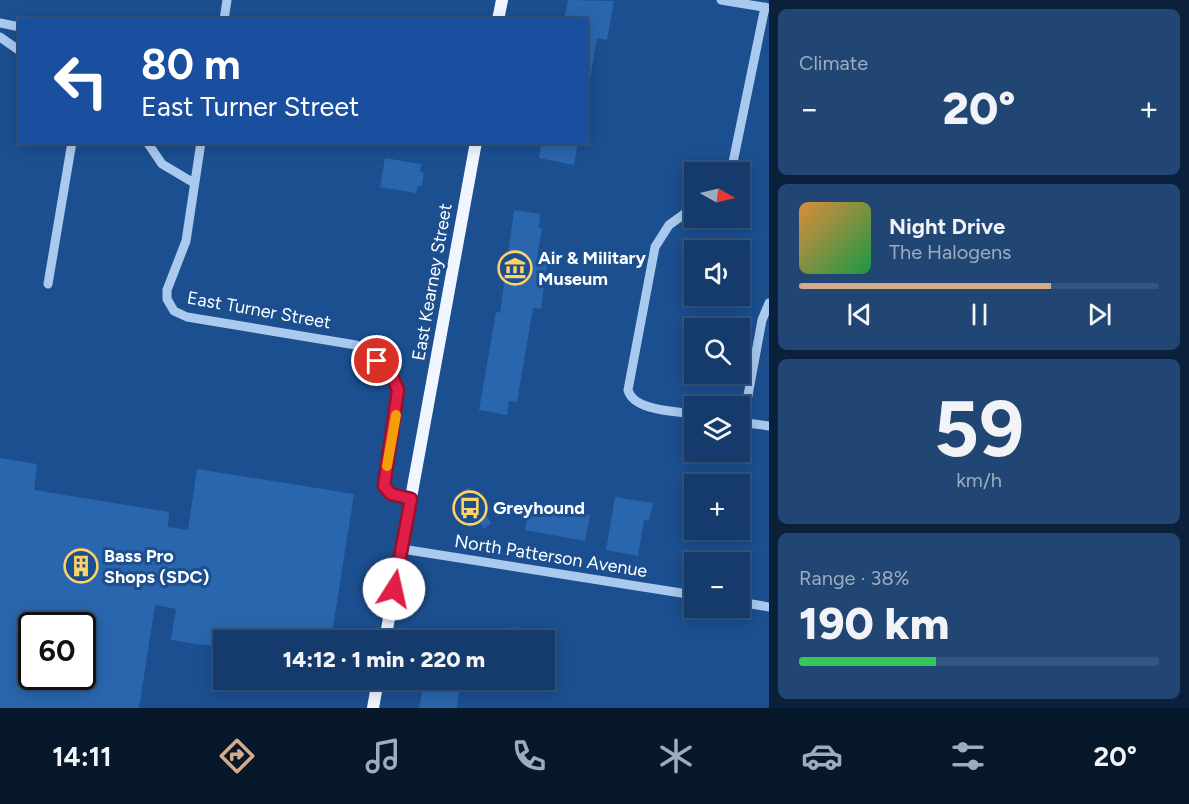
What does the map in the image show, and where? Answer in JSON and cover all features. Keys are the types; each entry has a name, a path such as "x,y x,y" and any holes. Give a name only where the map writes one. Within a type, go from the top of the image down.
{"main road":[{"path":"498,18 502,0"},
{"name":"East Kearney Street","path":"387,630 476,144"},
{"path":"373,708 376,690"}],"street":[{"path":"224,18 227,0"},
{"path":"721,0 767,7 733,162"},
{"path":"0,23 18,27"},
{"path":"0,37 18,50"},
{"path":"48,284 72,144"},
{"path":"148,144 162,164 194,183"},
{"name":"East Turner Street","path":"201,144 186,241 167,290 167,299 174,311 187,317 356,345 390,371 398,390 384,486 391,494 411,499"},
{"path":"684,214 669,225 655,247 629,388 631,398 641,404 684,412"},
{"path":"746,396 762,320 769,303"},
{"path":"750,423 769,426"},
{"name":"North Patterson Avenue","path":"402,549 684,593"},
{"path":"750,604 769,607"}],"building":[{"path":"568,0 614,1 607,40 597,38 590,79 588,79 588,18 564,18"},
{"path":"542,144 578,144 574,165 539,158"},
{"path":"385,158 421,164 420,172 424,173 422,186 418,186 416,193 380,187"},
{"path":"514,210 540,214 539,228 542,228 536,264 547,265 541,309 533,308 517,402 509,401 507,415 479,410 496,312 500,313"},
{"path":"0,458 37,464 34,490 169,512 168,527 188,530 197,469 354,494 333,630 213,630 213,646 171,640 176,609 155,605 139,708 0,708"},
{"name":"Greyhound","path":"469,487 491,523 484,529 480,523 470,527 456,509 459,506 453,498"},
{"path":"615,497 653,503 649,521 644,520 638,556 606,550"},
{"path":"529,505 590,515 585,541 525,530"},
{"path":"511,627 529,629 529,630 511,630"},
{"path":"423,690 459,690 457,708 419,708"}],"slow traffic":[{"path":"387,466 396,415"}],"place":[{"name":"Air & Military Museum","path":"515,268"},
{"name":"Greyhound","path":"470,508"},
{"name":"Bass Pro Shops (SDC)","path":"81,566"}],"route":[{"path":"377,361 390,371 398,390 384,486 391,494 411,499 394,589"}]}
